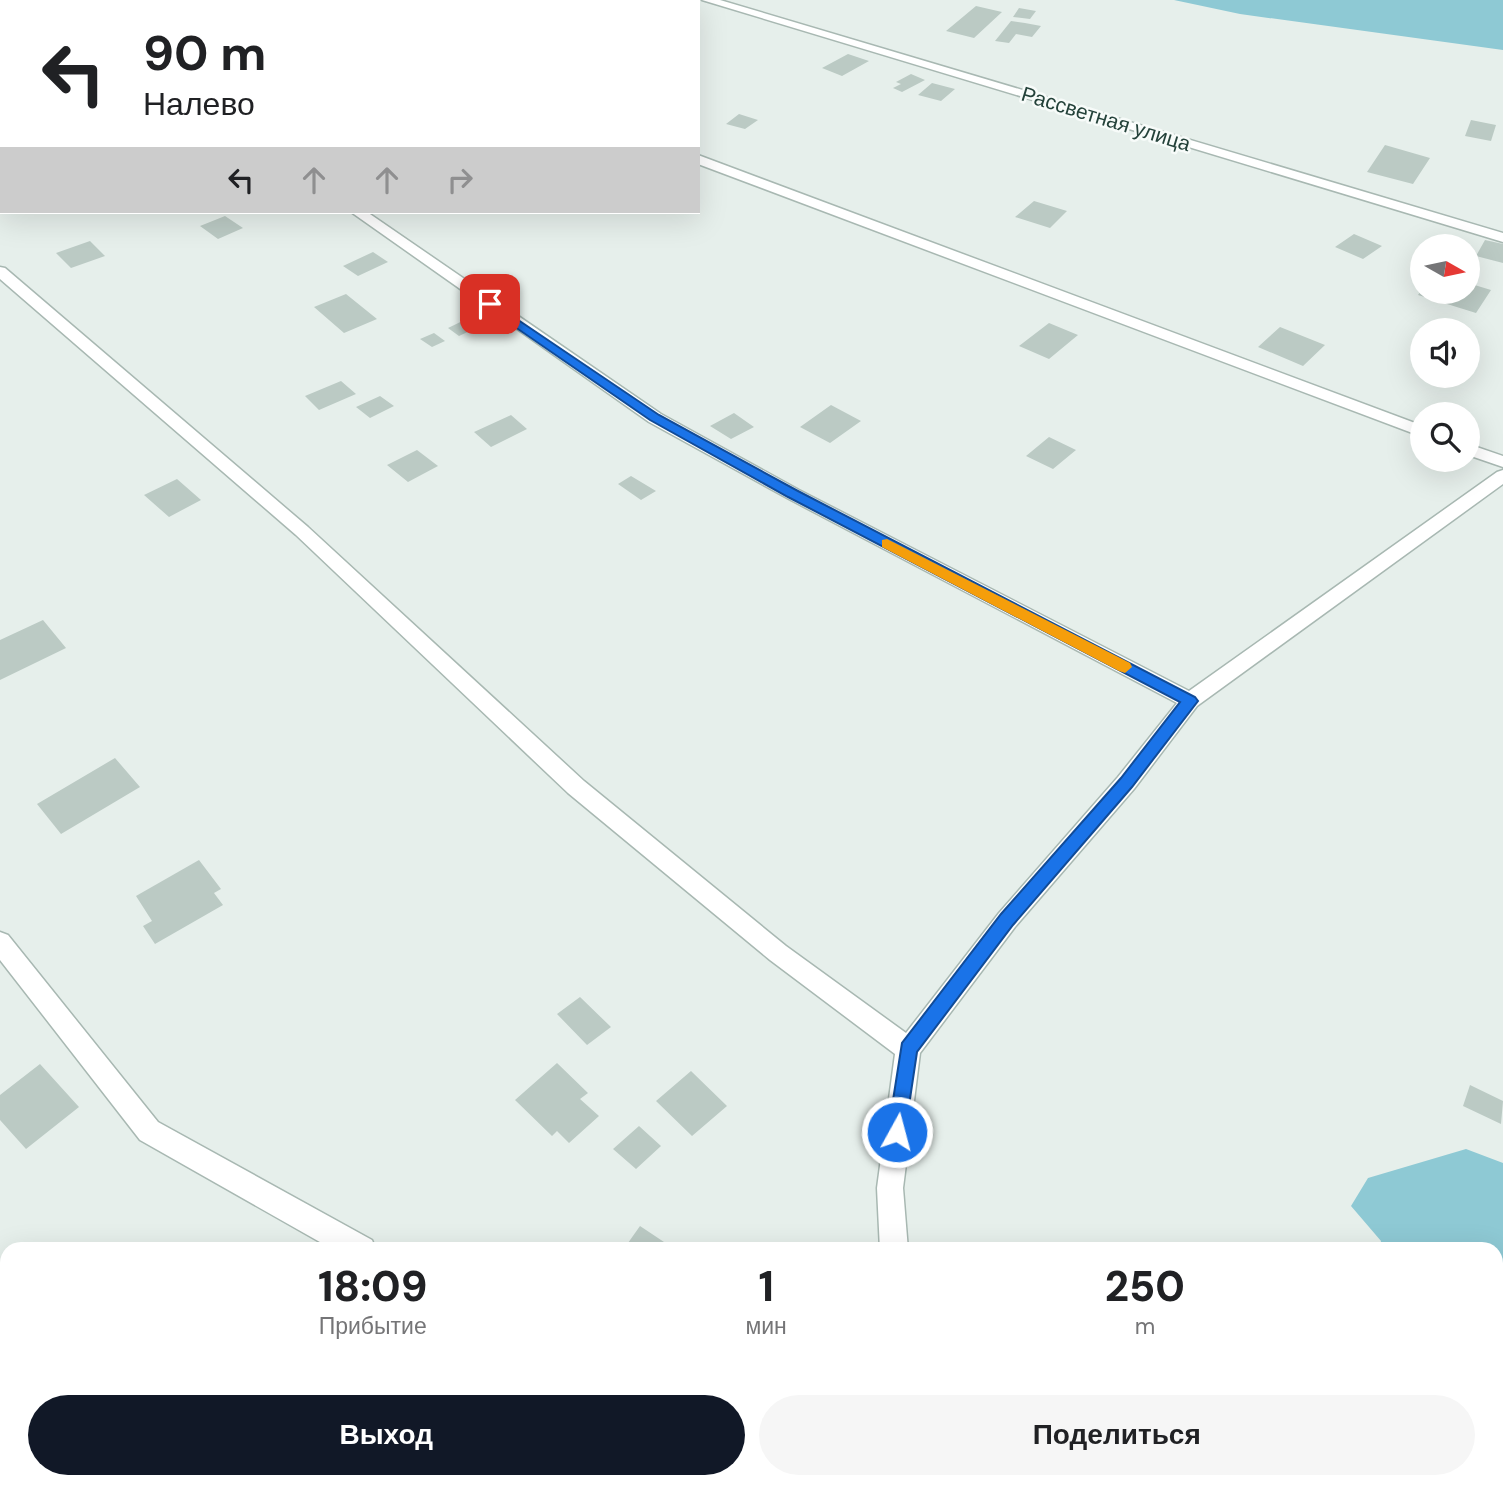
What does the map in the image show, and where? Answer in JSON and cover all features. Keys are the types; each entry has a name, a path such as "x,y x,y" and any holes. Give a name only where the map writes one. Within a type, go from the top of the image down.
{"street":[{"name":"Рассветная улица","path":"708,0 1503,238"},
{"path":"700,160 1410,427"},
{"path":"361,214 655,418 793,494 1190,701"},
{"path":"0,271 302,531 576,787 778,953 908,1049"},
{"path":"1480,453 1503,462"},
{"path":"893,1242 890,1188 908,1049 1007,920 1126,783 1190,701 1503,476"},
{"path":"0,942 149,1131 348,1242"}],"water":[{"path":"1174,0 1503,0 1503,50 1240,14"},
{"path":"1466,1149 1503,1163 1503,1242 1381,1242 1351,1206 1368,1178"}],"building":[{"path":"976,6 1002,12 974,38 946,31"},
{"path":"1019,8 1036,11 1030,19 1013,17"},
{"path":"1011,21 1041,26 1032,37 1016,34 1009,43 995,41"},
{"path":"848,54 869,61 842,76 822,68"},
{"path":"911,74 925,80 902,92 893,88 901,84 896,82"},
{"path":"932,83 955,89 941,101 918,95"},
{"path":"739,114 758,120 745,129 726,124"},
{"path":"1471,120 1496,125 1491,141 1465,136"},
{"path":"1385,145 1430,158 1413,184 1367,172"},
{"path":"1034,201 1067,211 1050,228 1015,217"},
{"path":"225,216 243,228 218,239 200,226"},
{"path":"1354,234 1382,246 1363,259 1335,247"},
{"path":"1485,240 1503,244 1503,263 1480,257 1480,249"},
{"path":"90,241 105,256 71,268 56,253"},
{"path":"373,252 388,262 358,276 343,266"},
{"path":"1480,287 1491,290 1476,313 1447,304 1480,304"},
{"path":"346,294 377,319 344,333 314,307"},
{"path":"479,313 491,321 459,336 448,328"},
{"path":"1049,323 1078,335 1049,359 1019,346"},
{"path":"1280,327 1325,345 1303,366 1258,347"},
{"path":"434,333 445,341 432,347 420,339"},
{"path":"341,381 356,394 319,410 305,396"},
{"path":"380,396 394,406 370,418 356,407"},
{"path":"831,405 861,421 830,443 800,427"},
{"path":"734,413 754,427 731,439 710,426"},
{"path":"511,415 527,429 491,447 474,432"},
{"path":"1049,437 1076,450 1053,469 1026,456"},
{"path":"417,450 438,466 408,482 387,465"},
{"path":"631,476 656,491 641,500 618,484"},
{"path":"177,479 201,500 169,517 144,495"},
{"path":"43,620 66,648 0,680 0,640"},
{"path":"115,758 140,787 61,834 37,804"},
{"path":"199,860 221,889 214,893 223,905 155,944 143,926 152,921 136,896"},
{"path":"580,997 611,1027 587,1045 557,1014"},
{"path":"557,1063 588,1093 580,1099 599,1116 569,1143 557,1131 552,1136 515,1100"},
{"path":"40,1064 79,1107 26,1149 0,1120 0,1095"},
{"path":"691,1071 727,1106 692,1136 656,1101"},
{"path":"1470,1085 1503,1101 1501,1124 1463,1106"},
{"path":"639,1126 661,1146 636,1169 613,1149"},
{"path":"640,1226 664,1242 629,1242"}],"slow traffic":[{"path":"887,544 1125,667"}],"route":[{"path":"490,304 655,418 793,494 1190,701 1126,783 1007,920 908,1049 897,1132"}]}
